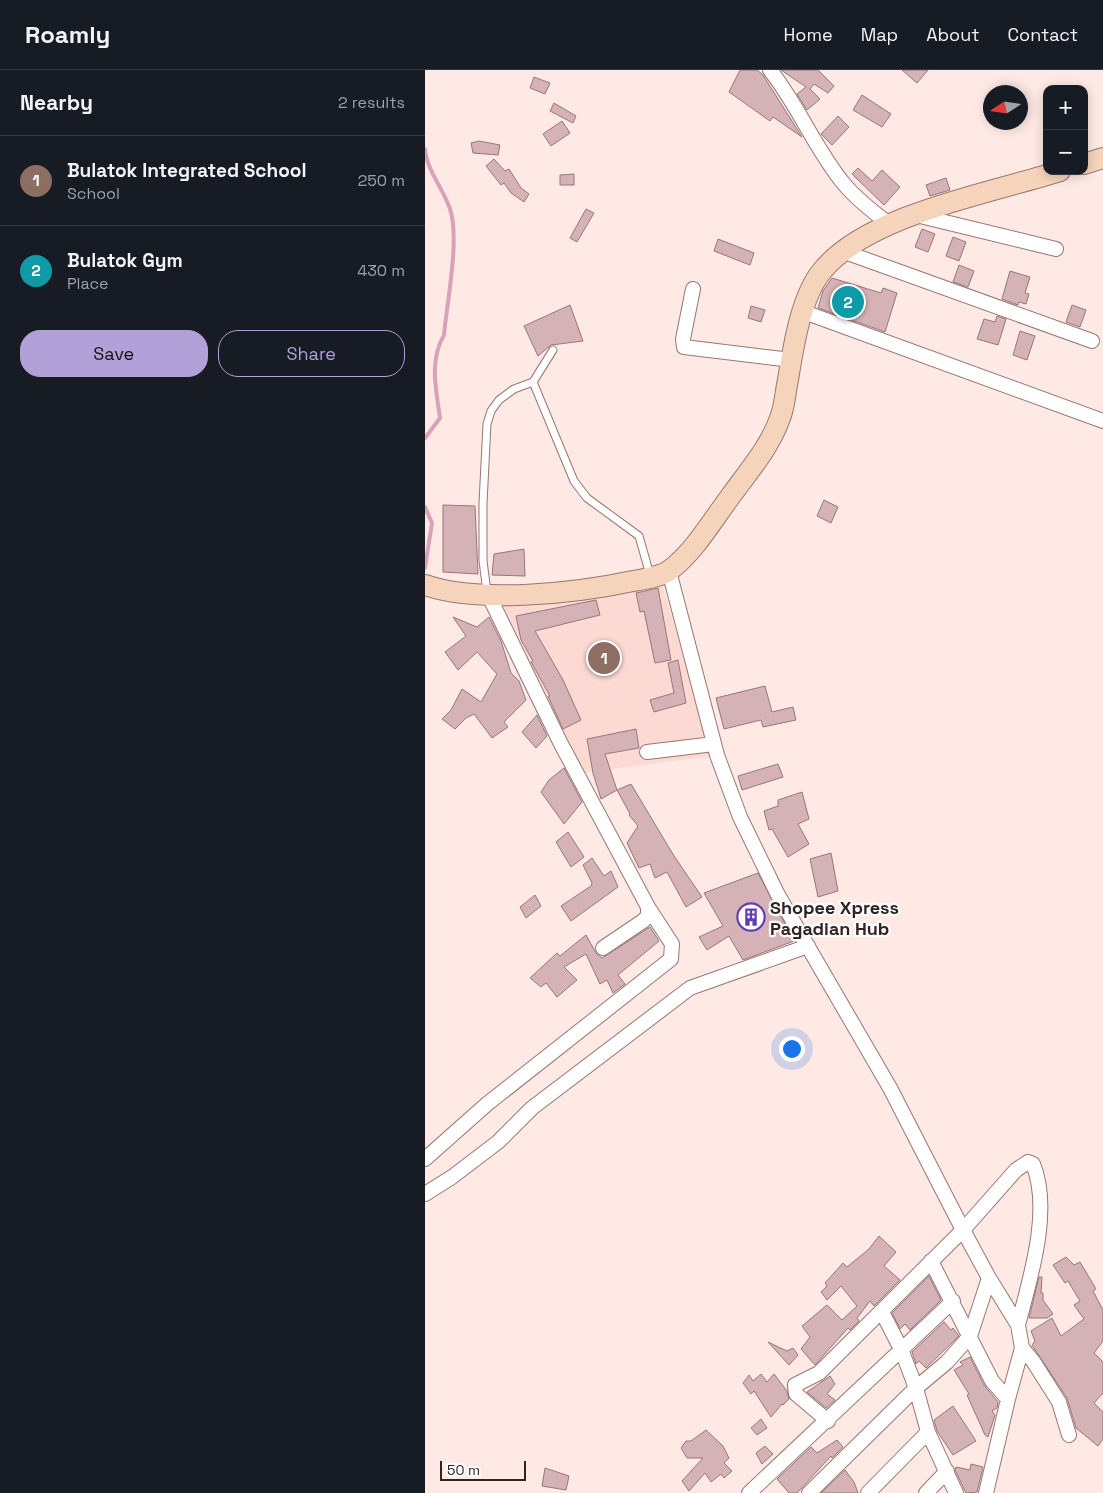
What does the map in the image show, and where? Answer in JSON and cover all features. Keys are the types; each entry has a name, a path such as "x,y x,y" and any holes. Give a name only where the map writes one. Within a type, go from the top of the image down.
{"street":[{"path":"770,70 800,111 844,184 863,204 891,225"},
{"path":"1088,163 1103,158"},
{"path":"425,585 452,591 528,595 581,590 660,574 687,554 773,436 781,415 791,360 803,312 809,293 821,272 842,251 914,214 1046,175"},
{"path":"914,214 1056,249"},
{"path":"842,251 1092,341"},
{"path":"693,289 683,339 684,347 791,360"},
{"path":"803,312 1103,421"},
{"path":"660,574 740,817 778,895 890,1088 989,1278 1019,1325"},
{"path":"425,1159 487,1104 671,959 672,944 648,907 559,742 488,594"},
{"path":"647,752 715,744"},
{"path":"603,948 643,921 648,916 648,907"},
{"path":"425,1194 490,1148 532,1108 690,988 809,946"},
{"path":"828,1420 797,1394 795,1385 819,1373 882,1312 963,1230 1015,1170 1027,1162 1033,1164 1038,1181 1041,1205 1033,1270 1019,1325 1022,1348 986,1493"},
{"path":"931,1261 992,1381 1008,1399"},
{"path":"809,1493 916,1388 947,1362 970,1336 989,1278"},
{"path":"749,1493 828,1420 855,1391 953,1301"},
{"path":"882,1312 901,1349 916,1388 928,1432 956,1493"},
{"path":"1022,1348 1033,1361 1059,1402 1069,1435"},
{"path":"869,1493 928,1432"},
{"path":"926,1493 947,1471"}],"lane":[{"path":"488,594 483,561 483,503 487,424 491,411 499,400 513,388 533,382 553,350"},
{"path":"533,382 574,480 587,498 639,536 660,574"}],"shaded area":[{"path":"662,584 712,756 580,773 496,605"}],"building":[{"path":"740,70 757,70 763,75 802,137 773,117 770,121 729,92"},
{"path":"781,70 818,70 834,86 828,93 814,84 810,89 820,99 807,110 797,94 806,87"},
{"path":"902,70 928,70 917,83"},
{"path":"534,77 550,83 545,94 530,88"},
{"path":"862,95 891,114 882,127 853,110"},
{"path":"554,103 576,116 573,123 550,111"},
{"path":"838,116 849,127 832,145 821,134"},
{"path":"562,121 570,133 551,146 543,134"},
{"path":"479,141 500,145 498,155 473,153 471,143"},
{"path":"494,159 505,171 509,169 521,188 529,194 524,202 511,193 504,183 501,185 486,166"},
{"path":"858,168 872,181 882,170 900,187 884,205 852,174"},
{"path":"574,174 574,185 560,185 560,175"},
{"path":"946,178 950,190 930,196 926,185"},
{"path":"586,209 594,213 577,242 570,238"},
{"path":"922,229 935,234 928,252 915,247"},
{"path":"953,237 966,242 959,261 946,256"},
{"path":"718,239 754,253 750,265 714,251"},
{"path":"959,265 974,271 968,287 953,282"},
{"path":"1010,271 1030,277 1025,293 1029,294 1026,304 1019,302 1018,305 1002,299"},
{"path":"832,278 881,293 883,288 897,293 885,332 818,308 823,291"},
{"path":"570,305 583,341 551,345 538,356 524,326"},
{"path":"1072,305 1086,310 1080,327 1066,322"},
{"path":"751,306 765,310 761,322 748,318"},
{"path":"997,316 1006,319 998,345 977,339 984,319 995,322"},
{"path":"1020,331 1035,336 1027,360 1013,355"},
{"path":"824,500 838,507 831,523 817,516"},
{"path":"443,505 475,506 478,574 443,572"},
{"path":"524,549 525,576 492,575 494,554"},
{"path":"658,588 671,660 655,663 644,611 640,612 636,593"},
{"path":"596,600 600,615 535,631 563,680 581,720 563,729 548,696 550,696 521,640 516,616"},
{"path":"453,617 477,627 489,617 501,641 511,673 519,681 526,700 504,722 508,727 492,738 474,714 466,718 455,729 442,719 451,710 462,689 481,702 497,674 477,652 458,670 445,652 466,636"},
{"path":"678,660 686,703 654,712 650,700 674,693 668,663"},
{"path":"765,686 772,712 793,707 796,720 763,727 761,720 724,729 716,698"},
{"path":"537,715 547,736 536,748 522,732"},
{"path":"636,729 639,748 605,754 617,790 601,799 593,773 587,739"},
{"path":"778,764 783,777 742,790 738,776"},
{"path":"564,768 582,802 564,824 541,792 549,780"},
{"path":"631,784 674,856 702,897 686,907 667,872 655,878 650,864 639,868 627,843 638,826 629,815 617,790"},
{"path":"802,792 809,819 798,824 809,844 788,857 772,829 769,830 764,811 778,806 778,800"},
{"path":"568,832 584,857 571,867 556,842"},
{"path":"831,853 838,891 818,897 810,859"},
{"path":"592,858 604,876 611,871 618,887 571,921 561,906 591,886 592,883 583,865"},
{"name":"Shopee Xpress Pagadian Hub","path":"758,873 794,941 743,960 729,936 707,950 699,937 723,926 704,893"},
{"path":"535,895 541,906 526,918 520,907"},
{"path":"650,927 659,941 618,975 625,984 613,993 607,980 600,984 586,954 564,967 577,980 557,997 546,983 541,987 530,978 557,953 560,956 586,935 596,953 602,958"},
{"path":"879,1236 896,1252 884,1266 900,1280 874,1306 870,1301 857,1318 859,1321 850,1330 848,1328 815,1365 801,1349 810,1337 802,1326 827,1305 842,1320 857,1306 841,1286 827,1300 821,1292 827,1286 825,1283 843,1263 847,1267 869,1249"},
{"path":"1066,1257 1074,1265 1080,1262 1096,1289 1093,1291 1103,1310 1103,1341 1094,1353 1103,1362 1103,1393 1094,1403 1103,1412 1103,1439 1098,1446 1076,1428 1067,1398 1032,1345 1035,1341 1031,1331 1052,1318 1061,1336 1084,1319 1074,1305 1080,1301 1068,1281 1065,1283 1053,1265"},
{"path":"929,1276 941,1300 910,1330 905,1324 900,1329 892,1313"},
{"path":"1039,1277 1042,1277 1041,1293 1043,1293 1043,1300 1053,1314 1047,1318 1029,1318"},
{"path":"944,1322 951,1330 953,1328 959,1336 926,1368 919,1361 916,1364 912,1352"},
{"path":"768,1342 787,1351 793,1348 798,1355 789,1365"},
{"path":"970,1357 984,1385 998,1402 997,1408 992,1411 995,1415 988,1437 985,1435 967,1395 969,1394 954,1370 963,1365 960,1362"},
{"path":"761,1374 767,1382 774,1374 787,1391 789,1399 771,1417 754,1391 751,1394 743,1383 749,1375 753,1381"},
{"path":"830,1376 835,1384 827,1394 835,1400 826,1408 807,1392"},
{"path":"953,1406 976,1441 953,1455 937,1431 934,1420"},
{"path":"761,1419 767,1428 757,1435 751,1428"},
{"path":"706,1430 723,1446 729,1458 724,1463 732,1471 724,1478 721,1474 711,1482 705,1473 689,1491 682,1481 703,1458 687,1458 681,1448 686,1441 691,1441"},
{"path":"837,1440 843,1447 832,1458 831,1456 797,1493 789,1493 777,1479 811,1447 817,1453"},
{"path":"765,1446 773,1454 762,1464 756,1453"},
{"path":"971,1464 983,1467 977,1492 966,1493 955,1470 956,1467 970,1470"},
{"path":"545,1468 569,1476 566,1490 542,1486"},
{"path":"845,1470 854,1482 858,1493 821,1493"}],"waterway":[{"path":"425,149 429,165 450,209 454,236 444,335 439,345 435,365 440,418 425,438"},
{"path":"425,507 432,523 425,568"}],"place":[{"name":"Bulatok Gym","path":"848,302"},
{"name":"Bulatok Integrated School","path":"604,658"},
{"name":"Shopee Xpress Pagadian Hub","path":"751,917"}]}
